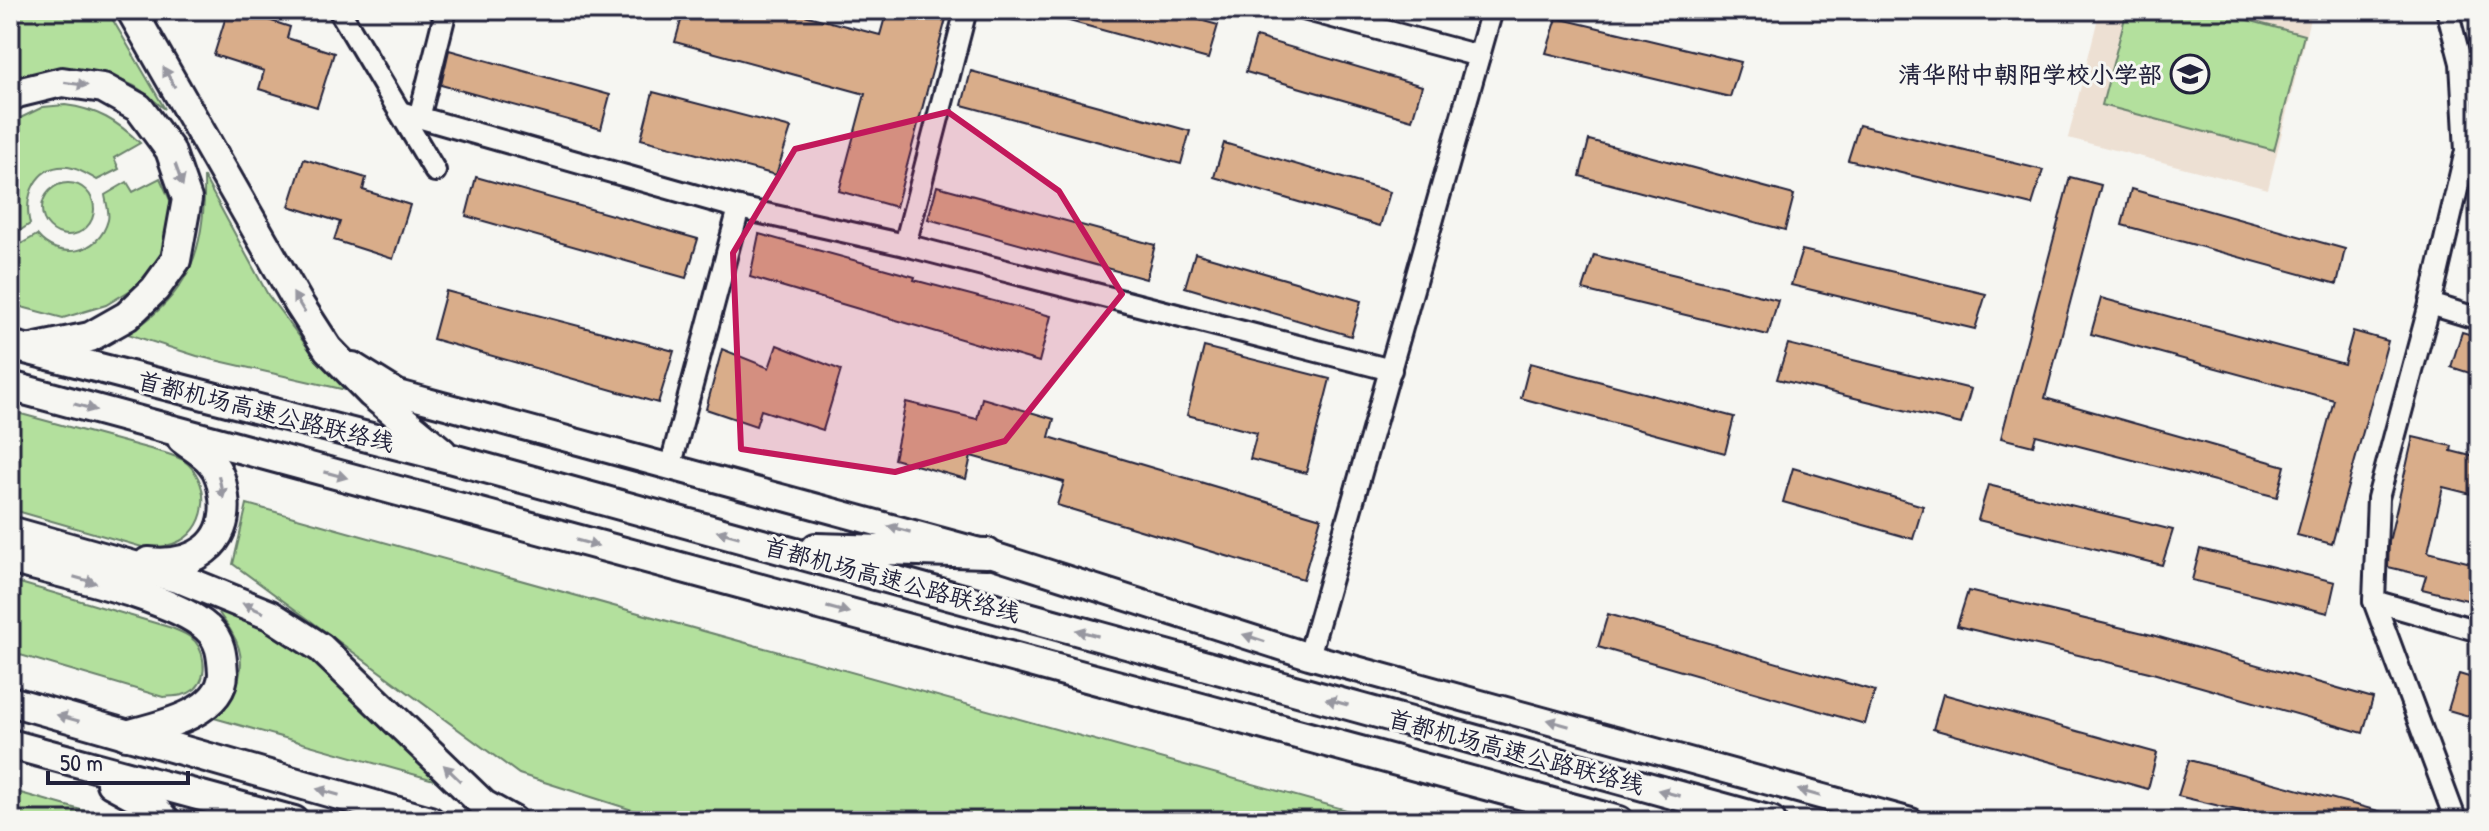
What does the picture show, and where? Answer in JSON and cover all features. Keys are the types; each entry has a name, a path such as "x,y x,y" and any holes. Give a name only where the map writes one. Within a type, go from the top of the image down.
{"highway":[{"path":"131,10 299,304 328,349 372,394 449,458"},
{"path":"10,97 62,82 103,88 139,108 170,150 187,199 176,260 155,289 127,316 90,337 19,348"},
{"name":"首都机场高速公路联络线","path":"19,348 449,458 1771,821"},
{"name":"首都机场高速公路联络线","path":"10,386 1619,821"},
{"path":"172,431 211,462 222,480 225,507 220,533 188,569 172,608"},
{"path":"10,531 95,555 188,569 270,615 321,648 484,805 513,821"},
{"path":"773,546 987,553"},
{"path":"10,559 156,601 188,614 209,629 220,646 223,681 211,698 184,719 126,735"},
{"path":"10,701 430,821"},
{"path":"10,744 294,821"},
{"path":"72,761 150,804 166,821"}],"main road":[{"path":"328,349 398,393 987,553 1309,656 1911,821"},
{"path":"1461,778 1573,821"}],"street":[{"path":"339,10 409,115 435,171"},
{"path":"409,115 446,10"},
{"path":"905,245 966,10"},
{"path":"1307,10 1479,56"},
{"path":"1309,656 1492,10"},
{"path":"2447,10 2461,63 2466,151 2378,498 2374,601 2456,821"},
{"path":"409,115 739,208 905,245 1391,370"},
{"path":"670,468 739,208"},
{"path":"2431,297 2479,305"},
{"path":"2431,297 2479,319"},
{"path":"2374,601 2479,631"}],"highlighted area":[{"path":"948,112 1059,191 1122,294 1005,441 895,472 741,449 733,253 795,149"}],"shaded area":[{"name":"清华附中朝阳学校小学部","path":"2100,10 2312,10 2268,189 2068,138"}],"green space":[{"path":"21,10 107,10 165,109 134,86 88,71 41,73 10,82 10,46"},
{"name":"清华附中朝阳学校小学部","path":"2127,10 2210,10 2304,35 2274,150 2102,105"},
{"path":"65,105 106,117 140,143 114,158 119,169 97,180 68,167 47,171 30,194 30,224 10,237 10,123 43,107"},
{"path":"204,177 268,295 309,349 346,390 197,356 128,334 166,302 190,268 202,227"},
{"path":"160,178 170,200 169,232 158,261 134,288 106,305 63,318 10,304 10,250 37,235 56,249 66,251 87,247 103,232 108,220 105,195 127,182 133,192"},
{"path":"68,183 87,190 94,209 87,228 68,235 49,228 42,209 49,190"},
{"path":"10,411 183,460 199,479 202,490 202,514 197,524 180,541 161,547 142,547 10,509"},
{"path":"247,504 1386,821 667,821 519,774 233,564"},
{"path":"10,580 186,634 202,654 204,669 199,683 195,689 180,696 163,697 10,652"},
{"path":"213,601 265,626 322,666 441,782 214,718 235,690 241,668 238,645"},
{"path":"10,790 120,821 10,821"}],"building":[{"path":"228,10 290,27 287,38 334,53 317,107 259,89 264,71 214,55"},
{"path":"684,10 785,10 880,35 887,10 934,10 947,15 896,207 839,191 865,94 675,42"},
{"path":"1047,10 1163,10 1218,25 1208,59 1047,15"},
{"path":"1557,18 1741,62 1730,97 1546,53"},
{"path":"1256,37 1422,86 1412,120 1246,72"},
{"path":"449,50 610,95 601,129 441,85"},
{"path":"971,71 1190,131 1181,164 962,105"},
{"path":"653,92 791,128 776,175 641,139"},
{"path":"1859,125 2043,170 2032,205 1848,160"},
{"path":"1589,140 1794,195 1785,230 1580,176"},
{"path":"1224,143 1390,192 1380,226 1214,177"},
{"path":"304,159 366,178 363,190 410,205 393,259 334,240 340,222 289,206"},
{"path":"476,177 698,239 686,278 466,216"},
{"path":"2070,177 2101,185 2045,398 2285,466 2277,497 2036,435 2033,446 2001,438"},
{"path":"937,186 1155,245 1146,279 928,219"},
{"path":"2131,189 2345,249 2337,284 2122,225"},
{"path":"759,234 1051,316 1039,362 750,277"},
{"path":"1802,250 1986,294 1975,329 1791,285"},
{"path":"1195,253 1361,301 1351,336 1185,287"},
{"path":"1594,255 1778,300 1768,335 1583,290"},
{"path":"446,291 674,351 658,403 433,339"},
{"path":"2101,298 2344,364 2353,331 2388,341 2332,544 2297,535 2334,400 2091,334"},
{"path":"2462,332 2479,337 2479,376 2451,367"},
{"path":"1788,344 1971,389 1961,424 1777,379"},
{"path":"777,345 841,370 823,430 761,410 756,426 706,409 722,349 769,368"},
{"path":"1204,347 1330,379 1306,473 1250,459 1257,433 1187,415"},
{"path":"1530,363 1734,417 1725,453 1521,398"},
{"path":"982,398 1054,419 1049,437 1321,518 1303,579 1057,505 1064,482 971,456 966,479 894,459 906,402 977,419"},
{"path":"2413,437 2452,446 2451,451 2479,458 2479,496 2443,487 2428,552 2479,565 2479,603 2422,589 2426,576 2388,567 2389,542"},
{"path":"1793,468 1923,506 1913,539 1783,502"},
{"path":"1988,485 2173,530 2162,565 1978,520"},
{"path":"2200,549 2335,582 2328,613 2192,580"},
{"path":"1968,591 2152,635 2373,698 2363,733 2149,672 1957,626"},
{"path":"1608,614 1875,691 1865,724 1598,647"},
{"path":"2459,674 2479,680 2479,719 2448,710"},
{"path":"1943,694 2157,753 2148,789 1933,729"},
{"path":"2189,760 2397,816 2396,821 2282,821 2178,796"}],"place":[{"name":"清华附中朝阳学校小学部","path":"2190,74"}]}
